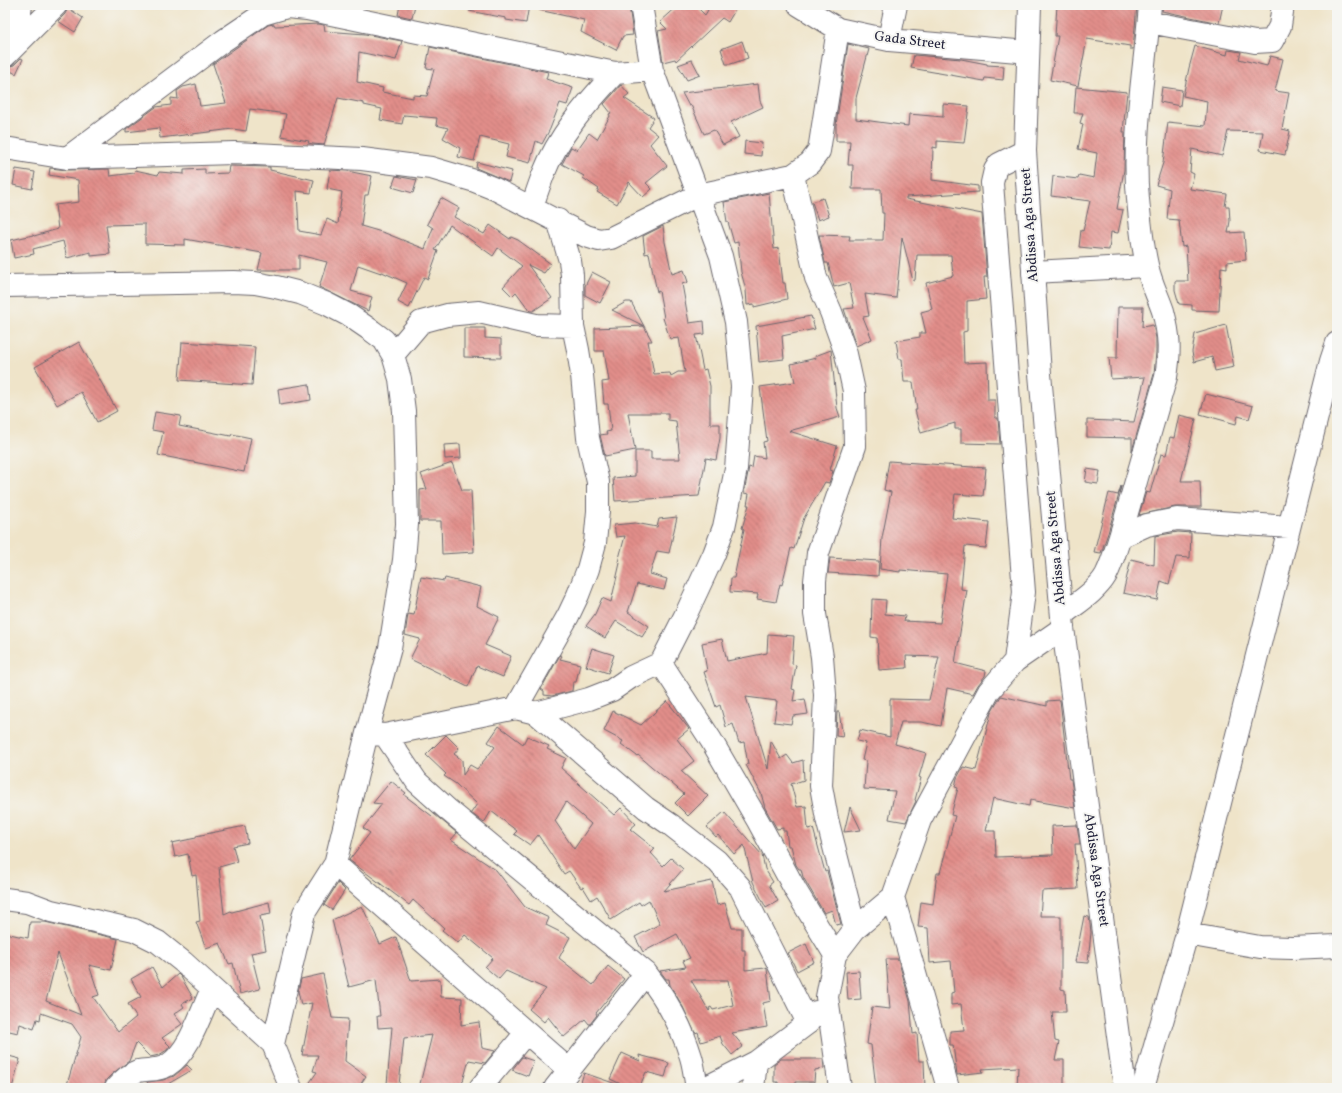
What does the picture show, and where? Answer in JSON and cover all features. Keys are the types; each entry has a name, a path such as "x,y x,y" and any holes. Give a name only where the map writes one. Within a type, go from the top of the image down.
{"main road":[{"path":"10,50 21,5"},
{"path":"10,50 56,5"},
{"path":"376,734 589,699 612,690 631,677 661,663 714,554 724,527 736,469 740,425 742,387 736,322 721,256 652,70 641,5"},
{"name":"Gada Street","path":"800,5 838,29 889,40 1028,52"},
{"path":"889,40 896,5"},
{"name":"Abdissa Aga Street","path":"1030,5 1025,151 1040,374 1063,621 1125,1088"},
{"path":"840,1088 827,996 835,955 855,929 893,897 920,820 990,691 1015,661 1063,621 1106,575 1120,536 1166,377 1170,354 1169,338 1163,312 1147,266 1141,231 1136,171 1149,13 1255,42 1272,41 1280,26 1283,5"},
{"path":"67,158 223,40 264,14 287,7 307,9 615,73 652,70"},
{"path":"5,148 67,158 234,153 362,159 431,168 482,184 532,207 592,238 599,240 610,238 698,195 793,175 810,163 819,152 838,29"},
{"path":"532,207 543,174 573,121 615,73"},
{"path":"1015,661 1024,592 992,183 995,170 999,164 1025,151"},
{"path":"793,175 816,278 831,312 846,354 854,391 855,446 818,553 815,581 815,614 822,657 825,695 821,786 827,819 855,929"},
{"path":"526,710 585,575 595,543 598,511 598,482 588,438 582,375 572,326 571,268 558,220"},
{"path":"1033,272 1147,266"},
{"path":"5,286 234,282 276,286 300,293 327,304 350,316 384,340 392,355 400,379 404,411 407,524 403,567 376,734 336,864 304,913 273,1044"},
{"path":"392,355 421,322 447,315 479,312 536,325 572,326"},
{"path":"1143,1088 1187,934 1289,527 1335,356"},
{"path":"1120,536 1147,525 1177,519 1289,527"},
{"path":"661,663 715,746 796,891 835,955"},
{"path":"526,710 646,808 671,825 716,861 729,874 740,887 808,1023"},
{"path":"376,734 417,782 646,973 660,991 674,1015 691,1057 697,1088"},
{"path":"336,864 569,1070"},
{"path":"893,897 948,1088"},
{"path":"5,899 27,902 51,911 134,930 158,942 183,962 273,1044 291,1088"},
{"path":"1187,934 1260,947 1292,948 1337,946"},
{"path":"555,1088 646,973"},
{"path":"116,1088 125,1078 138,1072 167,1065 178,1056 189,1040 212,989"},
{"path":"705,1088 756,1062 808,1023 827,996"},
{"path":"480,1088 526,1033"},
{"path":"753,1088 756,1062"}],"building":[{"path":"400,5 415,5 412,18 398,15"},
{"path":"470,5 529,5 526,23 469,11"},
{"path":"539,5 629,5 633,35 623,36 616,50 581,32 584,20 539,10"},
{"path":"679,5 695,5 705,15 708,10 701,5 738,5 728,22 722,18 676,61 675,59 663,62 658,31 667,29 660,22"},
{"path":"1057,5 1137,5 1133,49 1130,49 1130,46 1087,39 1078,86 1050,80 1058,36 1055,36"},
{"path":"1163,5 1223,5 1219,23 1162,11"},
{"path":"68,8 83,18 75,32 58,21 65,14"},
{"path":"274,24 275,26 319,24 324,25 325,31 365,34 402,41 396,60 359,52 357,82 383,88 382,92 413,98 413,95 427,96 434,69 426,68 430,47 548,72 546,79 573,88 567,105 560,103 550,129 542,144 536,141 530,163 506,157 509,144 480,137 474,161 458,157 460,148 443,138 448,128 436,125 437,118 404,115 402,124 380,120 382,109 364,105 364,103 338,98 324,145 308,143 309,141 281,136 286,114 250,109 246,131 233,129 160,138 159,128 126,132 126,129 156,107 171,105 171,98 178,99 177,91 183,87 196,84 200,106 226,103 213,64 268,25"},
{"path":"742,41 748,58 731,64 726,64 721,49"},
{"path":"848,44 869,49 856,98 856,119 908,126 909,114 943,117 943,104 969,106 964,143 937,141 937,148 933,147 932,180 978,186 978,192 906,197 906,199 982,214 987,277 984,277 986,299 967,301 967,331 963,332 964,363 987,362 988,400 995,400 995,418 998,418 1000,444 961,443 961,429 955,429 955,423 921,433 915,410 917,410 913,382 904,382 902,359 899,359 896,341 920,337 920,333 926,333 921,312 932,309 926,283 953,276 951,255 917,255 915,280 913,281 902,237 896,298 865,294 869,316 863,317 872,339 856,346 844,309 854,308 849,283 834,287 828,263 825,263 819,235 850,236 849,240 883,240 884,213 882,213 881,189 852,189 853,165 848,165 850,141 836,141 836,125"},
{"path":"1195,46 1227,55 1228,50 1241,52 1239,59 1267,66 1270,56 1283,59 1275,91 1289,93 1282,129 1290,131 1285,155 1260,150 1263,132 1228,131 1222,156 1192,149 1190,172 1194,174 1190,189 1227,194 1225,206 1229,206 1230,221 1228,233 1244,232 1246,260 1227,262 1227,268 1221,267 1219,311 1192,310 1192,305 1179,304 1175,290 1175,281 1188,281 1186,246 1182,247 1179,220 1167,219 1170,189 1156,185 1163,163 1168,122 1205,126 1207,101 1183,96"},
{"path":"914,55 961,59 987,65 1004,66 1003,80 985,78 984,81 911,68"},
{"path":"21,58 23,59 16,74 5,68 14,65"},
{"path":"692,60 700,75 687,80 678,65"},
{"path":"758,84 760,101 763,107 731,122 739,137 723,145 714,130 704,134 691,105 689,106 682,93"},
{"path":"621,85 629,94 624,98 654,118 648,127 658,135 650,144 667,166 646,183 652,189 643,197 629,182 617,204 597,192 599,189 583,178 584,176 562,164 571,147 577,150 589,133 597,139 610,116 609,114 611,113 604,104"},
{"path":"1076,87 1127,92 1123,132 1125,132 1124,170 1117,209 1123,210 1118,233 1111,232 1109,250 1079,247 1081,230 1083,231 1090,201 1051,196 1053,176 1078,179 1079,175 1094,178 1097,153 1078,149 1083,124 1080,123 1083,113 1074,113"},
{"path":"1162,87 1182,90 1180,106 1160,102"},
{"path":"745,141 762,143 761,156 744,154"},
{"path":"477,162 512,171 509,182 476,168"},
{"path":"229,166 270,167 270,170 314,180 311,193 297,191 299,231 321,235 327,219 338,224 342,192 327,189 330,170 347,171 372,176 368,195 365,195 361,226 385,233 425,249 433,228 427,224 441,198 459,208 454,217 484,234 490,225 510,239 511,237 518,240 551,264 544,273 528,265 552,298 533,311 530,311 516,292 512,296 503,287 522,266 498,248 493,256 450,225 435,250 438,251 428,279 424,277 409,308 398,302 407,283 382,272 381,273 358,265 351,291 372,297 368,311 319,287 327,262 299,255 299,270 258,270 262,253 185,239 185,245 145,244 145,224 106,225 110,254 91,256 91,252 67,258 63,241 33,249 34,254 14,258 11,240 34,236 58,229 55,205 79,202 78,180 49,175 50,168 67,170 109,169 110,176 134,173 135,170 158,175 159,172 184,174 184,170 205,169 205,174 228,173"},
{"path":"16,169 35,172 32,189 13,185"},
{"path":"396,176 417,180 413,193 392,187"},
{"path":"769,193 774,249 779,248 783,283 785,283 787,299 754,307 754,304 747,305 746,290 741,272 738,242 734,243 727,222 724,202"},
{"path":"823,198 829,216 818,220 812,202"},
{"path":"663,226 672,274 684,270 688,282 682,284 689,323 704,321 705,334 696,335 703,370 706,369 710,386 710,424 720,424 720,438 716,460 706,458 699,496 615,501 613,478 635,476 635,451 651,451 651,459 680,459 676,421 668,420 668,413 628,413 635,450 605,456 600,435 607,434 606,432 611,431 608,404 604,404 602,382 609,381 604,351 595,351 595,328 644,326 652,341 648,341 654,374 670,373 671,376 678,372 685,372 679,338 670,339 663,318 659,291 657,292 649,253 645,254 643,236"},
{"path":"592,272 611,282 600,303 585,295 585,286"},
{"path":"626,302 631,302 644,326 612,310"},
{"path":"1118,307 1143,307 1142,327 1153,325 1156,338 1154,374 1132,451 1132,438 1087,437 1087,420 1134,422 1145,377 1111,379 1109,358 1117,358"},
{"path":"811,316 815,329 782,336 784,359 759,362 756,326"},
{"path":"1226,325 1234,367 1215,371 1212,357 1194,362 1192,352 1195,334"},
{"path":"464,328 485,328 485,338 501,339 501,358 464,357"},
{"path":"79,342 117,411 97,422 81,392 57,405 35,367"},
{"path":"182,342 255,347 252,385 179,380"},
{"path":"831,350 837,408 840,417 789,431 837,446 830,470 833,471 829,483 825,482 804,518 794,549 791,548 782,585 780,584 776,602 757,599 758,594 730,592 731,578 734,578 744,529 742,528 749,505 747,505 749,494 744,493 749,467 752,468 754,456 765,458 763,442 767,441 760,387 795,382 791,364 816,358 815,356"},
{"path":"309,384 311,400 280,405 278,389"},
{"path":"1206,394 1253,406 1249,419 1238,416 1236,424 1200,414"},
{"path":"155,412 181,416 179,426 231,436 232,434 251,438 244,472 158,455 163,432 152,430"},
{"path":"1179,415 1196,419 1181,481 1200,481 1201,507 1175,507 1139,515 1146,492 1150,493 1161,454 1166,455 1170,437 1174,438"},
{"path":"460,444 461,458 445,459 444,445"},
{"path":"889,461 986,468 983,496 955,494 952,518 989,522 986,548 965,546 961,589 967,590 955,663 986,671 985,676 973,694 947,688 941,726 921,722 901,722 895,744 926,753 919,777 921,778 916,801 906,822 889,819 895,791 864,789 866,761 862,760 866,743 857,741 860,730 890,737 890,699 929,700 939,657 906,656 907,668 879,670 877,638 871,637 872,599 886,600 885,614 905,616 904,621 940,623 947,574 900,570 900,572 880,569 882,538 891,492 884,490"},
{"path":"452,463 462,490 471,490 474,552 442,554 441,521 420,521 420,490 427,489 421,474"},
{"path":"1087,469 1100,471 1098,484 1085,482"},
{"path":"1121,486 1101,553 1094,552 1109,493 1118,495"},
{"path":"677,517 669,553 657,551 650,574 667,579 664,590 637,584 628,612 649,626 642,637 616,621 605,638 586,626 595,614 602,598 611,602 620,563 618,562 625,536 616,537 614,525 635,523 657,527 659,519"},
{"path":"1178,532 1191,533 1190,558 1176,557 1169,584 1161,581 1157,600 1123,593 1131,559 1154,565 1155,536"},
{"path":"830,558 879,561 878,576 828,573"},
{"path":"421,577 444,581 445,578 481,587 477,606 499,617 485,645 511,656 503,677 477,666 468,687 410,659 420,639 405,635 408,614 414,615"},
{"path":"768,634 794,636 792,664 796,665 792,689 795,690 793,701 805,699 808,714 793,716 791,724 774,722 777,701 746,697 768,769 771,741 781,759 787,755 793,763 803,760 804,780 791,784 797,807 806,806 808,829 813,828 825,872 827,871 841,924 836,925 832,910 824,913 803,877 801,869 799,869 796,865 791,846 788,846 786,831 783,831 783,828 777,829 765,808 761,793 746,765 748,764 744,742 739,743 733,724 726,727 720,705 716,707 704,672 707,671 702,643 722,639 727,661 767,653"},
{"path":"592,648 614,655 608,673 586,666"},
{"path":"560,655 562,656 560,659 580,664 576,682 573,682 572,691 552,696 544,695 544,691 541,689"},
{"path":"1001,696 1047,706 1047,701 1060,700 1069,779 1071,779 1075,808 1030,800 1029,806 993,798 986,831 995,831 996,857 1053,855 1052,826 1077,825 1080,844 1075,844 1078,889 1042,891 1040,916 1061,916 1061,989 1065,990 1066,1012 1052,1012 1055,1041 1059,1042 1055,1060 1064,1060 1064,1088 1017,1088 1018,1067 982,1069 983,1072 957,1075 953,1045 950,1045 950,1031 964,1030 961,1004 951,1005 951,993 954,992 951,961 930,963 928,928 918,927 921,902 933,904 937,873 940,873 955,816 951,815 958,788 955,787 957,778 963,767 976,770 991,713"},
{"path":"667,701 689,729 677,739 694,761 681,771 708,796 688,816 675,803 684,794 638,755 637,756 621,744 623,741 604,731 613,711 641,725"},
{"path":"837,712 839,712 843,737 836,736"},
{"path":"499,726 523,744 527,736 549,746 547,749 566,758 561,768 614,815 621,808 636,824 630,829 655,849 651,853 663,866 671,858 683,869 664,891 712,881 717,905 725,903 732,928 742,928 742,950 745,950 745,970 767,969 771,1001 763,1003 767,1027 732,1033 743,1046 732,1055 723,1044 720,1036 701,1042 698,1032 695,1033 683,1007 670,985 669,979 666,979 660,971 686,967 683,961 690,958 677,934 643,952 635,937 660,924 649,900 641,905 639,902 611,920 597,896 591,900 583,887 581,888 569,871 564,874 538,835 530,845 514,834 517,831 491,811 484,823 471,813 477,804 456,784 444,776 446,774 426,755 446,735 459,748 454,754 462,760 463,775 470,765 477,769 495,747 488,742","holes":["566,802 591,824 574,849 555,821","691,980 728,980 733,1005 713,1010 711,1007 709,1008 709,1011"]},
{"path":"391,781 406,793 404,795 432,816 434,814 457,833 451,840 496,870 525,907 549,918 546,925 570,937 559,958 593,985 608,966 624,979 596,1013 597,1015 590,1024 585,1019 564,1037 548,1017 544,1022 529,1009 546,989 506,971 499,979 485,967 493,958 465,935 458,943 442,930 444,928 413,900 409,905 349,860 370,833 363,828 382,804 373,803"},
{"path":"850,807 861,830 844,832"},
{"path":"724,812 762,855 765,869 773,882 769,885 778,901 766,908 753,882 744,845 734,854 718,835 716,837 707,827"},
{"path":"245,826 248,843 233,846 237,862 219,867 224,914 269,902 271,914 260,916 266,950 251,953 260,989 240,994 233,963 229,964 220,943 206,948 196,922 200,921 196,875 192,876 188,854 175,857 172,843 196,838 196,836"},
{"path":"338,883 345,890 332,910 324,905"},
{"path":"362,906 380,944 396,937 411,981 440,979 441,997 462,998 461,1025 479,1022 482,1048 495,1051 485,1063 469,1060 461,1088 419,1088 432,1035 404,1038 399,1085 387,1084 392,1027 378,1028 377,1016 380,1016 376,980 349,987 332,920"},
{"path":"1084,916 1089,917 1091,932 1088,963 1075,962"},
{"path":"30,922 45,922 118,939 111,970 89,965 99,995 93,997 118,1032 136,1017 128,1004 141,997 131,979 152,967 163,987 178,974 193,998 182,1004 184,1007 174,1014 182,1024 162,1038 170,1046 167,1050 159,1055 150,1057 136,1043 129,1061 106,1080 104,1088 66,1088 81,1037 72,1024 41,1013 40,1020 37,1019 34,1029 20,1024 18,1033 5,1030 5,933 28,938","holes":["58,953 81,1015 46,1001"]},
{"path":"806,944 814,962 797,971 788,953"},
{"path":"886,959 898,959 910,1001 913,1034 917,1033 919,1061 924,1061 925,1088 876,1088 871,1045 867,1044 872,1007 890,1009"},
{"path":"859,971 861,999 848,1000 846,972"},
{"path":"323,974 332,1018 348,1019 345,1061 366,1076 358,1088 306,1088 317,1072 313,1071 318,1055 302,1055 312,1003 301,1005 298,991 301,979"},
{"path":"622,1053 640,1061 639,1055 669,1063 665,1077 646,1072 639,1088 630,1088 610,1079"},
{"path":"5,1055 20,1059 12,1088 5,1088"},
{"path":"522,1057 534,1061 528,1076 512,1070"},
{"path":"781,1059 823,1059 824,1068 815,1070 814,1082 795,1082 795,1088 778,1088 778,1082 774,1082 774,1064"},
{"path":"187,1065 192,1070 161,1088 142,1088 148,1082 163,1080 174,1076"},
{"path":"584,1073 622,1086 622,1088 579,1088"}]}
